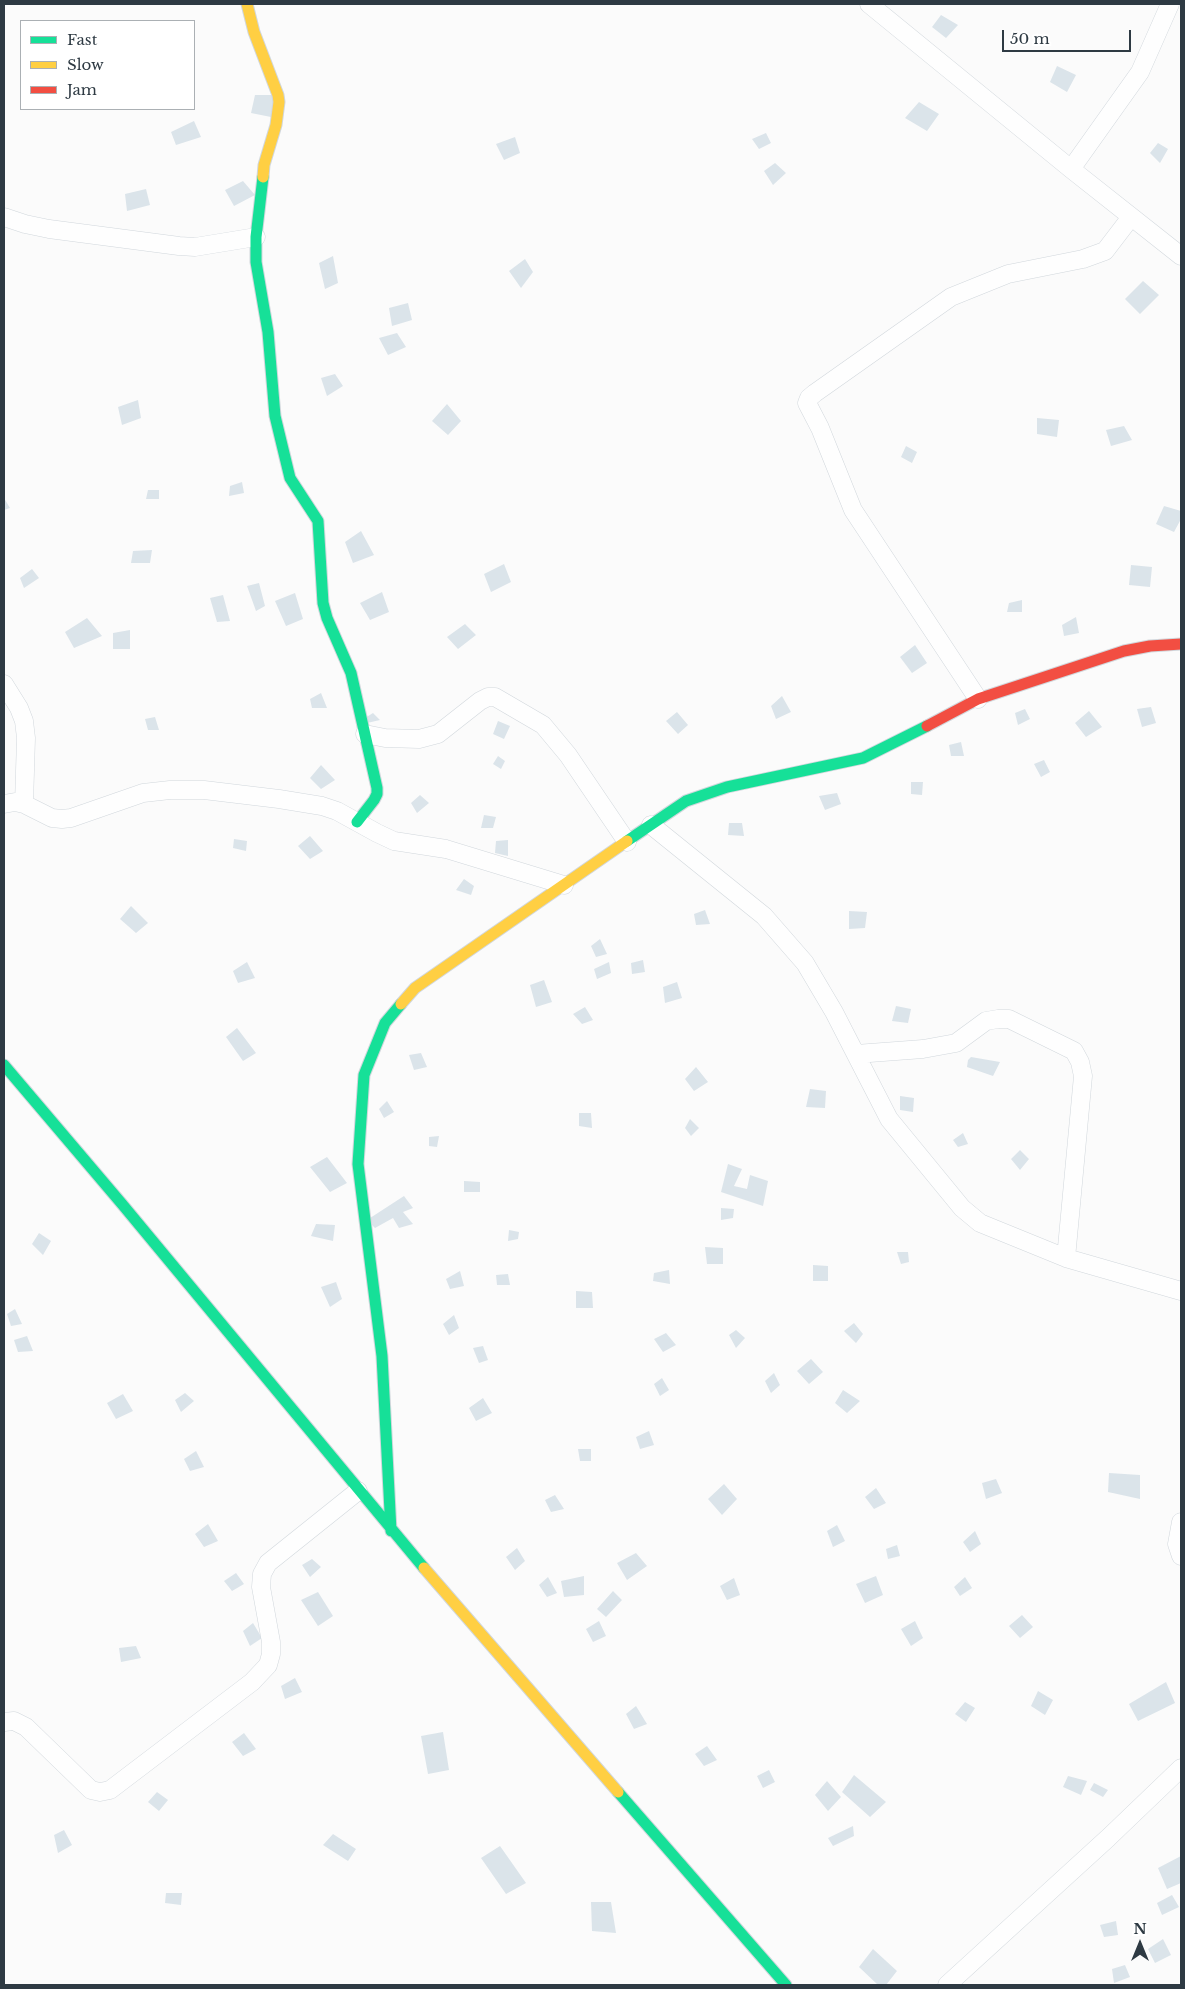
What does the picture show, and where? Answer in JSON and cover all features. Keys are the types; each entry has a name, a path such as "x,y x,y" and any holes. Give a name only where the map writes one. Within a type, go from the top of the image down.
{"street":[{"path":"247,4 254,32 279,102 276,125 264,164 256,237 256,262 268,332 275,416 290,478 318,521 325,610 351,673 365,734 377,794 357,822"},
{"path":"869,4 1181,256"},
{"path":"1071,169 1140,72 1170,4"},
{"path":"4,217 49,229 179,246 195,247 256,237"},
{"path":"978,699 853,510 820,428 807,403 809,398 815,393 951,297 1008,274 1083,259 1105,251 1131,217"},
{"path":"391,1531 382,1356 358,1164 364,1075 385,1023 415,988 686,801 727,787 863,758 892,745 978,699 1124,651 1150,646 1181,644"},
{"path":"4,684 19,708 24,721 26,738 24,804"},
{"path":"365,734 385,738 419,739 438,734 480,701 488,697 495,698 543,725 568,755 627,842"},
{"path":"4,804 16,802 24,804 52,818 62,819 71,818 143,793 170,790 204,790 322,806 337,811 394,841 446,849 564,885"},
{"path":"651,825 764,916 805,963 834,1012 889,1120 962,1208 980,1223 1066,1258 1181,1290"},
{"path":"856,1054 923,1049 956,1043 986,1021 998,1019 1010,1019 1074,1051 1080,1062 1083,1076 1066,1258"},
{"path":"4,1065 122,1204 391,1531 786,1985"},
{"path":"4,1722 14,1721 26,1727 91,1790 100,1792 110,1790 252,1682 268,1665 271,1654 271,1642 261,1588 262,1574 268,1563 358,1491"},
{"path":"1181,1522 1177,1544 1181,1556"},
{"path":"947,1985 1108,1838 1181,1768"}],"building":[{"path":"941,15 958,25 946,38 932,27"},
{"path":"1057,66 1076,75 1067,92 1050,82"},
{"path":"255,95 275,95 271,117 251,113"},
{"path":"919,102 939,114 927,131 905,118"},
{"path":"194,121 201,137 176,145 171,132"},
{"path":"766,133 771,143 759,149 752,139"},
{"path":"515,137 520,153 504,160 496,144"},
{"path":"1158,143 1168,149 1160,163 1150,153"},
{"path":"775,163 786,173 773,185 764,171"},
{"path":"243,181 255,195 234,206 225,190"},
{"path":"146,189 150,205 127,211 125,194"},
{"path":"333,256 338,283 325,289 319,263"},
{"path":"525,259 533,272 521,288 509,271"},
{"path":"1143,281 1159,295 1140,314 1125,299"},
{"path":"408,303 412,320 392,326 389,308"},
{"path":"397,333 406,347 388,355 379,338"},
{"path":"335,374 343,386 327,396 321,378"},
{"path":"138,400 141,418 122,425 118,407"},
{"path":"447,404 461,421 448,435 432,421"},
{"path":"1037,418 1059,420 1057,437 1037,434"},
{"path":"1124,426 1132,440 1111,446 1106,430"},
{"path":"906,446 917,452 912,463 901,457"},
{"path":"242,482 244,493 229,496 230,486"},
{"path":"148,490 159,490 159,499 146,499"},
{"path":"4,498 10,508 4,510"},
{"path":"1164,506 1181,511 1181,519 1174,532 1156,524"},
{"path":"361,531 374,555 353,563 345,542"},
{"path":"152,550 150,563 131,563 133,551"},
{"path":"504,564 511,582 491,592 484,574"},
{"path":"1131,565 1152,567 1150,587 1129,585"},
{"path":"32,569 39,578 24,588 20,578"},
{"path":"259,583 265,606 256,611 247,586"},
{"path":"382,592 389,612 370,620 360,603"},
{"path":"295,593 303,619 286,626 275,601"},
{"path":"223,595 230,621 217,622 210,598"},
{"path":"1022,600 1022,612 1007,612 1009,603"},
{"path":"1076,617 1079,633 1064,636 1062,625"},
{"path":"87,618 102,636 74,648 65,632"},
{"path":"465,624 476,635 458,649 447,637"},
{"path":"130,630 130,649 113,649 113,633"},
{"path":"915,645 927,663 912,673 900,657"},
{"path":"321,693 327,708 312,708 310,699"},
{"path":"782,696 791,712 776,719 771,706"},
{"path":"1151,707 1156,723 1142,727 1137,709"},
{"path":"1025,709 1030,719 1018,725 1015,713"},
{"path":"1089,711 1102,727 1086,737 1075,723"},
{"path":"677,712 688,725 678,734 666,721"},
{"path":"373,713 380,720 367,723 365,718"},
{"path":"155,717 159,730 148,730 145,719"},
{"path":"498,721 510,726 504,739 493,734"},
{"path":"961,742 964,756 951,756 949,745"},
{"path":"498,756 505,761 501,769 493,764"},
{"path":"1044,760 1050,772 1041,777 1034,764"},
{"path":"321,765 335,780 321,789 310,778"},
{"path":"911,782 923,782 922,795 911,794"},
{"path":"837,793 841,804 825,810 819,796"},
{"path":"420,795 429,803 417,813 411,803"},
{"path":"484,815 496,817 493,828 481,828"},
{"path":"729,823 742,823 744,836 728,835"},
{"path":"310,836 323,851 310,859 298,846"},
{"path":"234,839 247,841 246,851 233,848"},
{"path":"508,840 508,856 495,853 496,841"},
{"path":"464,879 474,886 471,895 456,890"},
{"path":"131,906 148,923 136,933 120,919"},
{"path":"705,910 710,924 696,925 694,914"},
{"path":"849,911 867,912 865,928 849,929"},
{"path":"600,939 607,954 596,957 591,946"},
{"path":"643,960 645,972 632,974 631,963"},
{"path":"247,962 255,978 238,983 233,971"},
{"path":"609,962 611,973 597,979 594,969"},
{"path":"544,980 552,1002 536,1007 530,985"},
{"path":"677,982 682,998 665,1003 663,987"},
{"path":"896,1006 911,1009 908,1023 892,1021"},
{"path":"585,1007 593,1020 582,1024 573,1014"},
{"path":"237,1028 256,1053 243,1061 226,1037"},
{"path":"421,1053 427,1067 414,1070 409,1055"},
{"path":"971,1057 1000,1062 993,1076 967,1067 968,1060"},
{"path":"696,1067 708,1082 694,1091 685,1079"},
{"path":"810,1089 826,1091 825,1108 806,1107"},
{"path":"900,1096 914,1098 913,1112 900,1110"},
{"path":"387,1101 394,1112 384,1118 379,1109"},
{"path":"579,1113 591,1113 592,1128 579,1126"},
{"path":"690,1119 699,1128 691,1136 685,1128"},
{"path":"963,1133 968,1144 958,1147 953,1140"},
{"path":"439,1136 437,1147 429,1146 429,1137"},
{"path":"1020,1150 1029,1159 1020,1170 1011,1159"},
{"path":"327,1157 347,1183 330,1192 310,1167"},
{"path":"728,1164 742,1169 734,1186 747,1189 750,1175 768,1181 763,1206 721,1192"},
{"path":"464,1181 480,1182 480,1192 464,1192"},
{"path":"404,1196 413,1208 403,1212 413,1224 399,1228 393,1218 375,1228 367,1220"},
{"path":"721,1208 734,1209 733,1218 721,1220"},
{"path":"316,1224 335,1225 333,1241 311,1236"},
{"path":"509,1230 519,1232 518,1239 508,1241"},
{"path":"39,1233 51,1241 43,1255 32,1244"},
{"path":"705,1247 723,1248 723,1264 707,1264"},
{"path":"897,1252 908,1252 909,1262 901,1264"},
{"path":"813,1265 828,1266 828,1281 813,1281"},
{"path":"669,1270 670,1284 653,1281 654,1273"},
{"path":"460,1271 464,1286 450,1289 446,1279"},
{"path":"508,1274 510,1285 497,1285 496,1275"},
{"path":"336,1282 342,1299 330,1307 321,1287"},
{"path":"576,1291 592,1292 593,1308 576,1308"},
{"path":"15,1309 22,1324 11,1326 7,1314"},
{"path":"454,1315 459,1328 449,1335 443,1324"},
{"path":"854,1323 863,1334 856,1343 844,1331"},
{"path":"736,1330 745,1338 736,1348 729,1335"},
{"path":"666,1333 676,1345 663,1352 654,1339"},
{"path":"27,1336 33,1351 18,1352 14,1340"},
{"path":"483,1346 488,1360 479,1363 473,1348"},
{"path":"811,1359 823,1372 809,1384 797,1371"},
{"path":"774,1373 780,1385 771,1393 765,1381"},
{"path":"662,1378 669,1390 660,1396 654,1384"},
{"path":"843,1390 860,1401 847,1413 835,1403"},
{"path":"185,1393 194,1401 181,1412 175,1400"},
{"path":"123,1394 133,1411 116,1419 107,1403"},
{"path":"483,1398 492,1413 476,1421 469,1408"},
{"path":"649,1431 654,1445 640,1449 636,1437"},
{"path":"578,1449 591,1449 591,1461 580,1461"},
{"path":"196,1451 204,1467 190,1471 184,1459"},
{"path":"1109,1473 1140,1475 1140,1499 1108,1492"},
{"path":"996,1479 1002,1493 986,1499 982,1483"},
{"path":"724,1484 737,1499 722,1515 708,1499"},
{"path":"876,1488 886,1503 874,1509 865,1497"},
{"path":"555,1495 564,1509 551,1512 545,1500"},
{"path":"208,1524 218,1541 204,1547 195,1534"},
{"path":"837,1525 845,1541 833,1547 827,1531"},
{"path":"975,1531 981,1544 970,1552 963,1542"},
{"path":"897,1545 900,1556 888,1559 886,1549"},
{"path":"517,1548 525,1561 515,1570 506,1557"},
{"path":"636,1553 647,1566 627,1580 617,1563"},
{"path":"312,1559 321,1567 310,1577 302,1565"},
{"path":"236,1573 244,1584 232,1591 224,1581"},
{"path":"584,1576 584,1595 564,1597 561,1581"},
{"path":"876,1576 883,1595 865,1603 856,1584"},
{"path":"548,1577 557,1593 547,1597 539,1585"},
{"path":"965,1577 972,1588 960,1596 954,1587"},
{"path":"734,1578 740,1595 727,1600 720,1586"},
{"path":"613,1591 622,1600 606,1617 597,1609"},
{"path":"318,1592 333,1616 318,1626 301,1600"},
{"path":"1022,1615 1033,1627 1020,1638 1009,1626"},
{"path":"599,1621 606,1636 593,1642 586,1629"},
{"path":"915,1621 923,1638 911,1646 901,1629"},
{"path":"253,1623 262,1638 250,1646 243,1631"},
{"path":"136,1646 141,1658 121,1662 119,1648"},
{"path":"295,1678 302,1692 285,1699 281,1686"},
{"path":"1166,1682 1175,1703 1138,1721 1129,1704"},
{"path":"1038,1691 1053,1700 1045,1715 1031,1706"},
{"path":"965,1702 975,1708 966,1722 955,1714"},
{"path":"636,1706 647,1724 634,1729 626,1714"},
{"path":"443,1732 449,1770 428,1774 421,1736"},
{"path":"244,1733 256,1749 243,1756 232,1742"},
{"path":"707,1746 717,1760 704,1766 695,1754"},
{"path":"769,1770 775,1782 763,1788 757,1776"},
{"path":"854,1775 886,1802 870,1817 842,1792"},
{"path":"1068,1776 1087,1781 1081,1795 1063,1787"},
{"path":"827,1781 841,1797 828,1811 815,1795"},
{"path":"1094,1783 1108,1790 1103,1797 1090,1790"},
{"path":"157,1792 168,1800 159,1811 148,1802"},
{"path":"853,1826 854,1836 833,1846 828,1838"},
{"path":"64,1830 72,1845 58,1853 54,1835"},
{"path":"333,1834 356,1849 348,1861 323,1845"},
{"path":"500,1846 526,1883 506,1894 481,1858"},
{"path":"1181,1856 1181,1883 1167,1889 1158,1868"},
{"path":"166,1893 182,1893 181,1905 165,1903"},
{"path":"1172,1895 1179,1907 1162,1915 1157,1903"},
{"path":"591,1902 611,1902 616,1933 592,1931"},
{"path":"1116,1921 1118,1935 1104,1937 1100,1925"},
{"path":"1163,1939 1171,1955 1155,1963 1148,1949"},
{"path":"873,1949 897,1971 886,1985 878,1985 859,1967"},
{"path":"1125,1965 1130,1977 1114,1983 1112,1969"}],"traffic: fast":[{"path":"263,177 256,237 256,262 268,332 275,416 290,478 318,521 323,603 327,618 351,673 377,788 374,800 357,822"},
{"path":"627,841 686,801 727,787 863,758 927,726"},
{"path":"391,1531 382,1356 358,1164 364,1075 385,1023 401,1004"},
{"path":"4,1065 424,1568"},
{"path":"618,1792 786,1985"}],"traffic: slow":[{"path":"247,4 254,32 279,102 276,125 264,165 263,177"},
{"path":"401,1004 415,988 627,841"},
{"path":"424,1568 618,1792"}],"traffic: jam":[{"path":"927,726 978,699 1124,651 1150,646 1181,644"}]}
